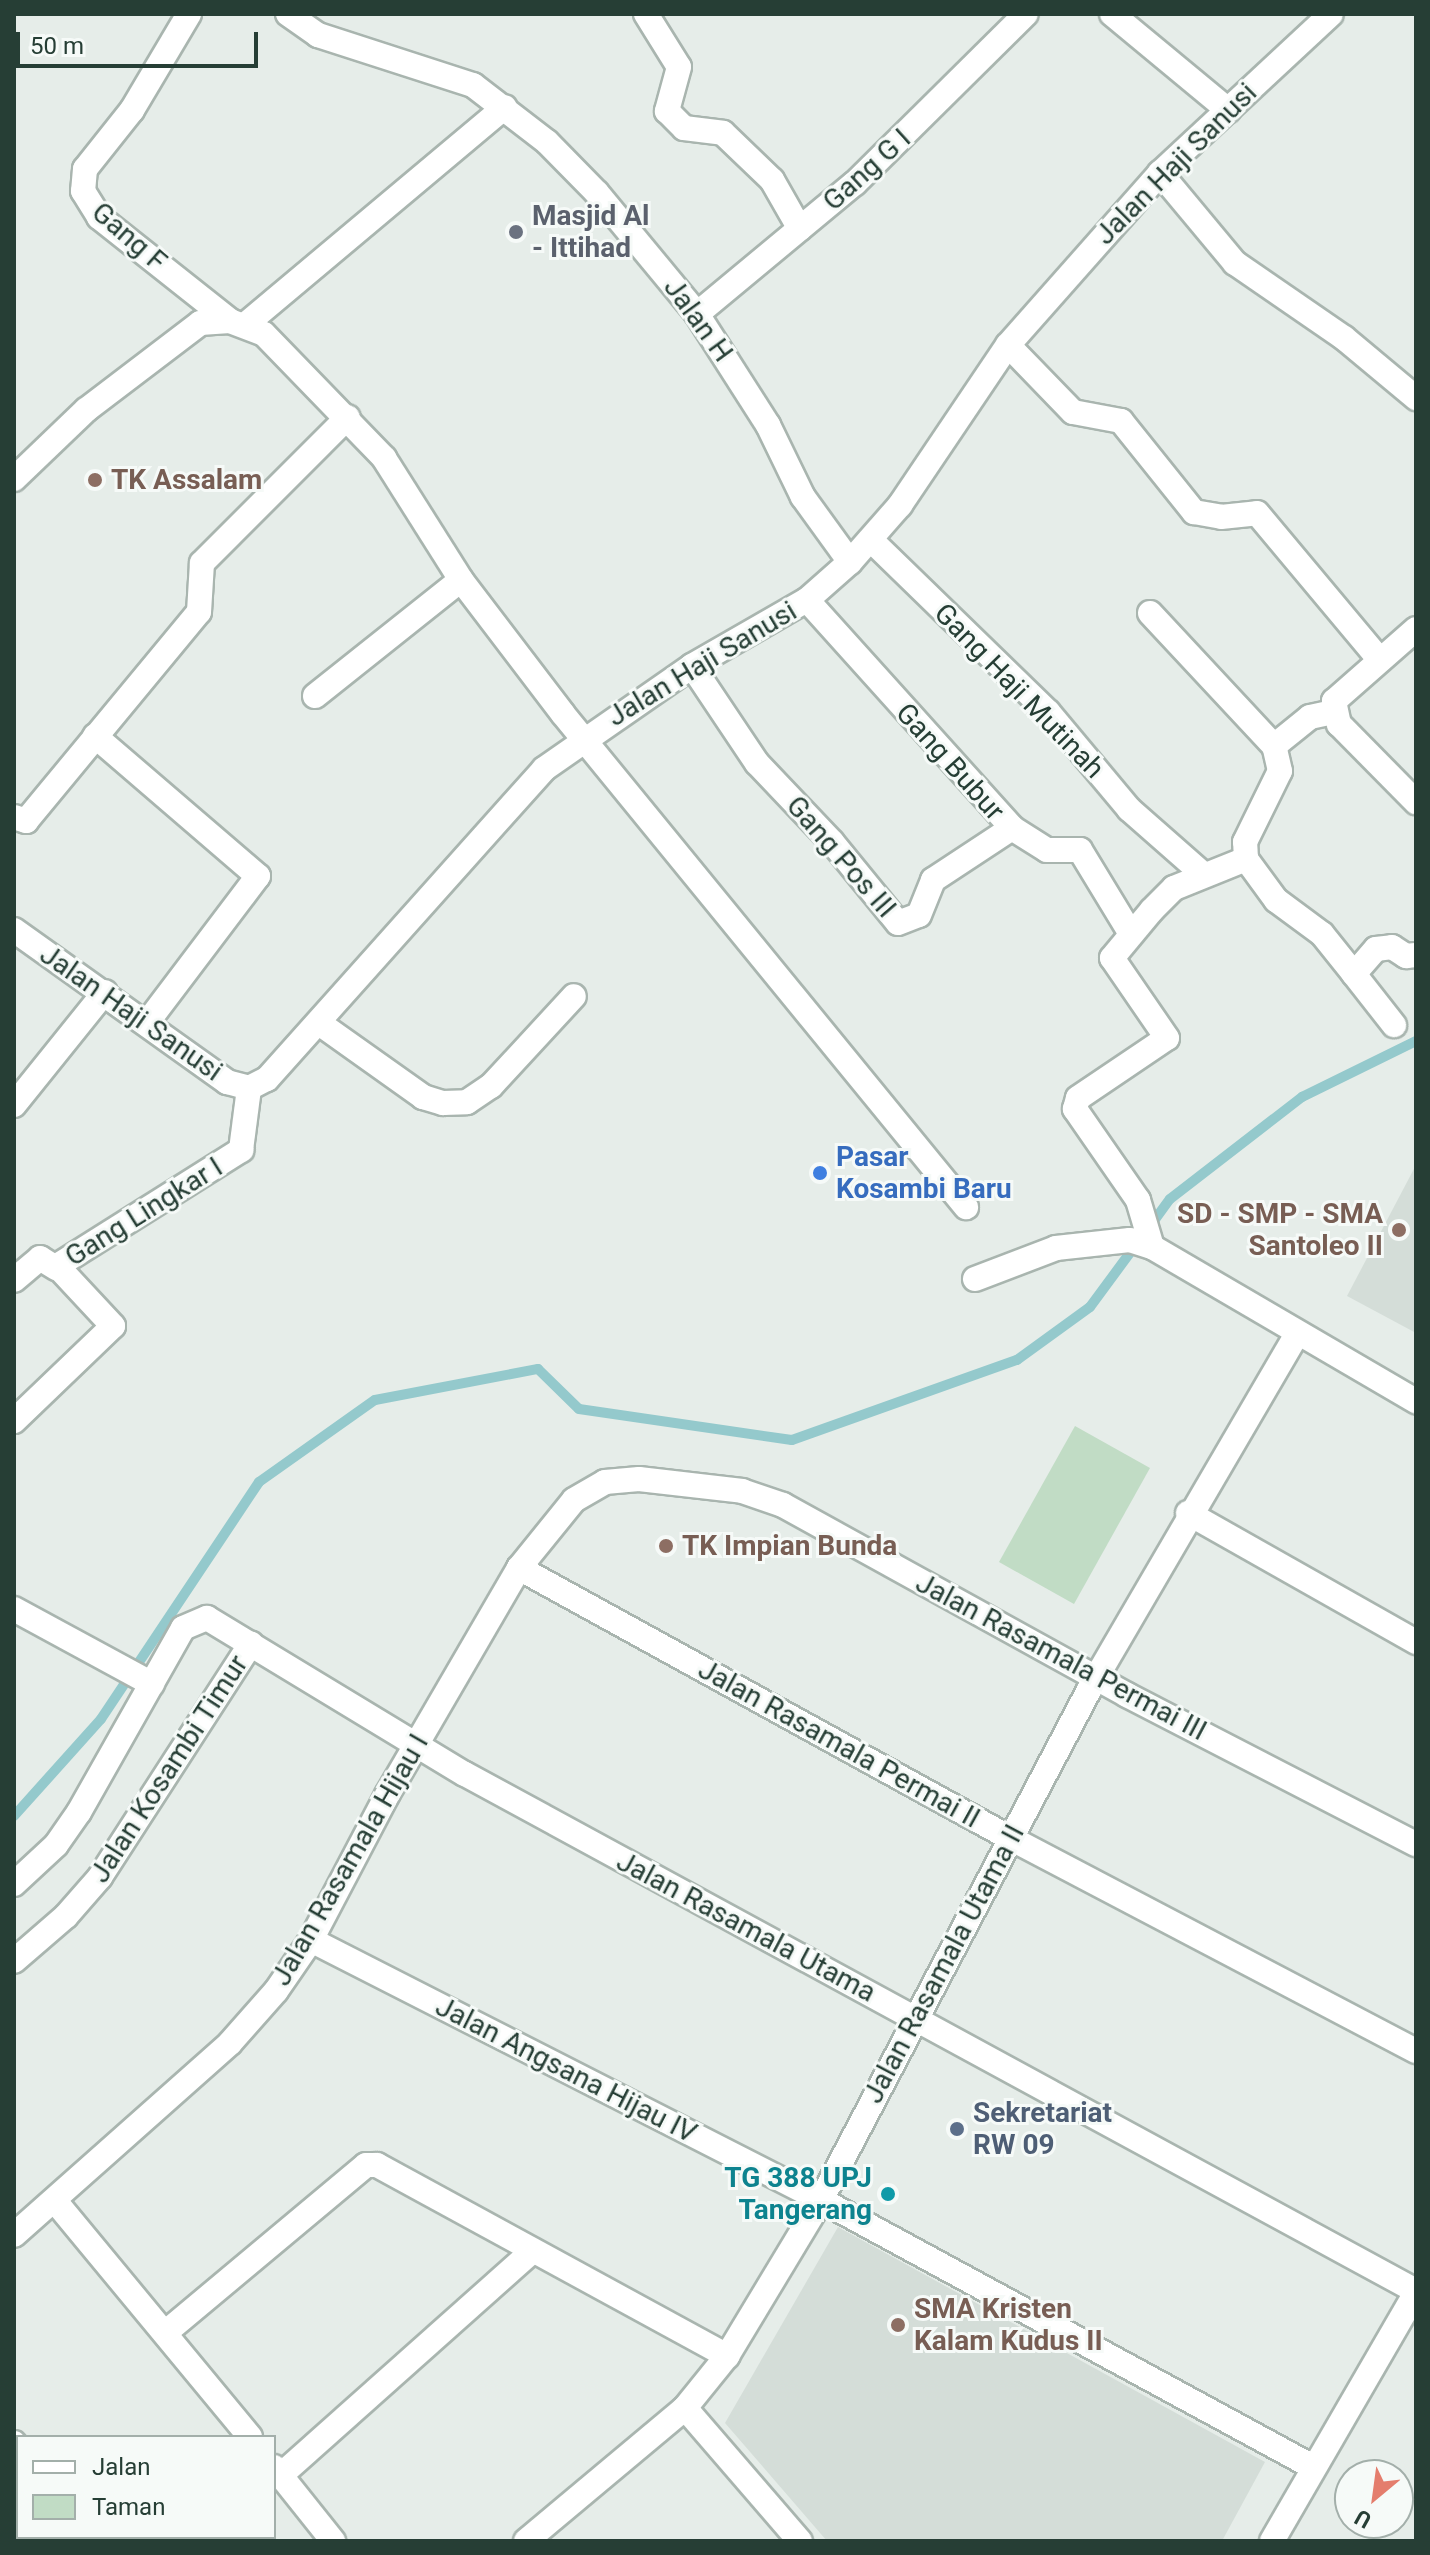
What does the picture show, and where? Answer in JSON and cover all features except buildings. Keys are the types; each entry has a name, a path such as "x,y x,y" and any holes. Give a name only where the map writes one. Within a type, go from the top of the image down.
{"street":[{"name":"Gang F","path":"189,14 132,110 85,169 83,191 99,217 237,323 274,343 384,458 461,580 582,738 966,1207"},
{"name":"Jalan H","path":"288,14 318,35 454,76 505,107 597,193 697,314 768,425 803,497 850,562"},
{"path":"646,14 679,67 667,111 684,128 723,133 772,180 800,229"},
{"name":"Gang G I","path":"697,314 800,229 955,88 1026,14"},
{"path":"1112,14 1228,110"},
{"name":"Jalan Haji Sanusi","path":"14,930 227,1082 249,1088 267,1079 508,803 582,738 692,666 807,600 850,562 871,540 1008,345 1160,173 1331,14"},
{"path":"14,479 86,410 200,323 237,323 505,107"},
{"path":"1160,173 1235,263 1344,338 1416,398"},
{"path":"1008,345 1073,412 1121,421 1194,512 1221,517 1257,513 1379,659"},
{"path":"14,817 26,821 199,612 202,563 348,417"},
{"name":"Gang Haji Mutinah","path":"871,540 1048,712 1129,809 1203,874"},
{"path":"315,696 461,580"},
{"name":"Gang Bubur","path":"807,600 1012,828 1047,850 1080,850 1131,934"},
{"path":"1150,613 1274,746 1280,771 1245,842 1246,859 1276,900 1322,934 1394,1025"},
{"path":"1416,629 1336,694 1334,712 1339,724 1416,802"},
{"name":"Gang Pos III","path":"692,666 757,763 832,842 898,923 919,915 933,880 1012,828"},
{"path":"1274,746 1310,717 1334,712"},
{"path":"95,736 258,876 147,1023"},
{"path":"1152,1247 1138,1200 1075,1109 1078,1098 1167,1038 1112,958 1174,888 1246,859"},
{"path":"1354,974 1376,949 1392,947 1406,956 1416,955"},
{"path":"14,1105 105,992"},
{"path":"319,1023 423,1097 443,1103 467,1102 491,1086 574,996"},
{"name":"Gang Lingkar I","path":"14,1421 113,1326 56,1268 241,1150 249,1088"},
{"path":"975,1279 1056,1248 1094,1240 1130,1240 1152,1247 1416,1401"},
{"path":"14,1280 40,1258 56,1268"},
{"name":"Jalan Rasamala Utama II","path":"526,2541 556,2532 685,2408 727,2356 821,2200 913,2017 1188,1513 1297,1334"},
{"name":"Jalan Rasamala Permai III","path":"605,1482 639,1479 742,1491 783,1505 1097,1678 1416,1844"},
{"name":"Jalan Rasamala Hijau I","path":"14,2235 230,2043 276,1991 311,1940 415,1746 519,1568 574,1500 605,1482"},
{"path":"1188,1513 1416,1642"},
{"name":"Jalan Rasamala Permai II","path":"519,1568 1010,1838 1416,2051"},
{"path":"14,1609 148,1682"},
{"name":"Jalan Kosambi Timur","path":"14,1884 56,1845 148,1682 191,1621 207,1618 251,1644 100,1877 66,1916 14,1961"},
{"name":"Jalan Rasamala Utama","path":"251,1644 415,1746 1416,2292"},
{"name":"Jalan Angsana Hijau IV","path":"311,1940 821,2200 1313,2467"},
{"path":"165,2333 366,2165 388,2169 531,2252 727,2356"},
{"path":"55,2201 248,2435"},
{"path":"333,2541 278,2471 531,2252"},
{"path":"1272,2541 1416,2292"},
{"path":"685,2408 800,2541"}],"shaded area":[{"name":"SD - SMP - SMA Santoleo II","path":"1416,1165 1416,1333 1347,1296"},
{"name":"SMA Kristen Kalam Kudus II","path":"838,2227 1265,2462 1222,2541 827,2541 725,2423"}],"green space":[{"path":"1075,1426 1150,1468 1074,1604 999,1562"}],"waterway":[{"path":"1148,1229 1170,1199 1302,1097 1416,1041"},
{"path":"14,1816 101,1719 259,1482 375,1400 538,1369 579,1409 792,1440 1017,1360 1090,1307 1138,1242"}],"place":[{"name":"Masjid Al - Ittihad","path":"516,232"},
{"name":"TK Assalam","path":"95,480"},
{"name":"Pasar Kosambi Baru","path":"820,1173"},
{"name":"SD - SMP - SMA Santoleo II","path":"1399,1230"},
{"name":"TK Impian Bunda","path":"666,1546"},
{"name":"Sekretariat RW 09","path":"957,2129"},
{"name":"TG 388 UPJ Tangerang","path":"888,2194"},
{"name":"SMA Kristen Kalam Kudus II","path":"898,2325"}]}
